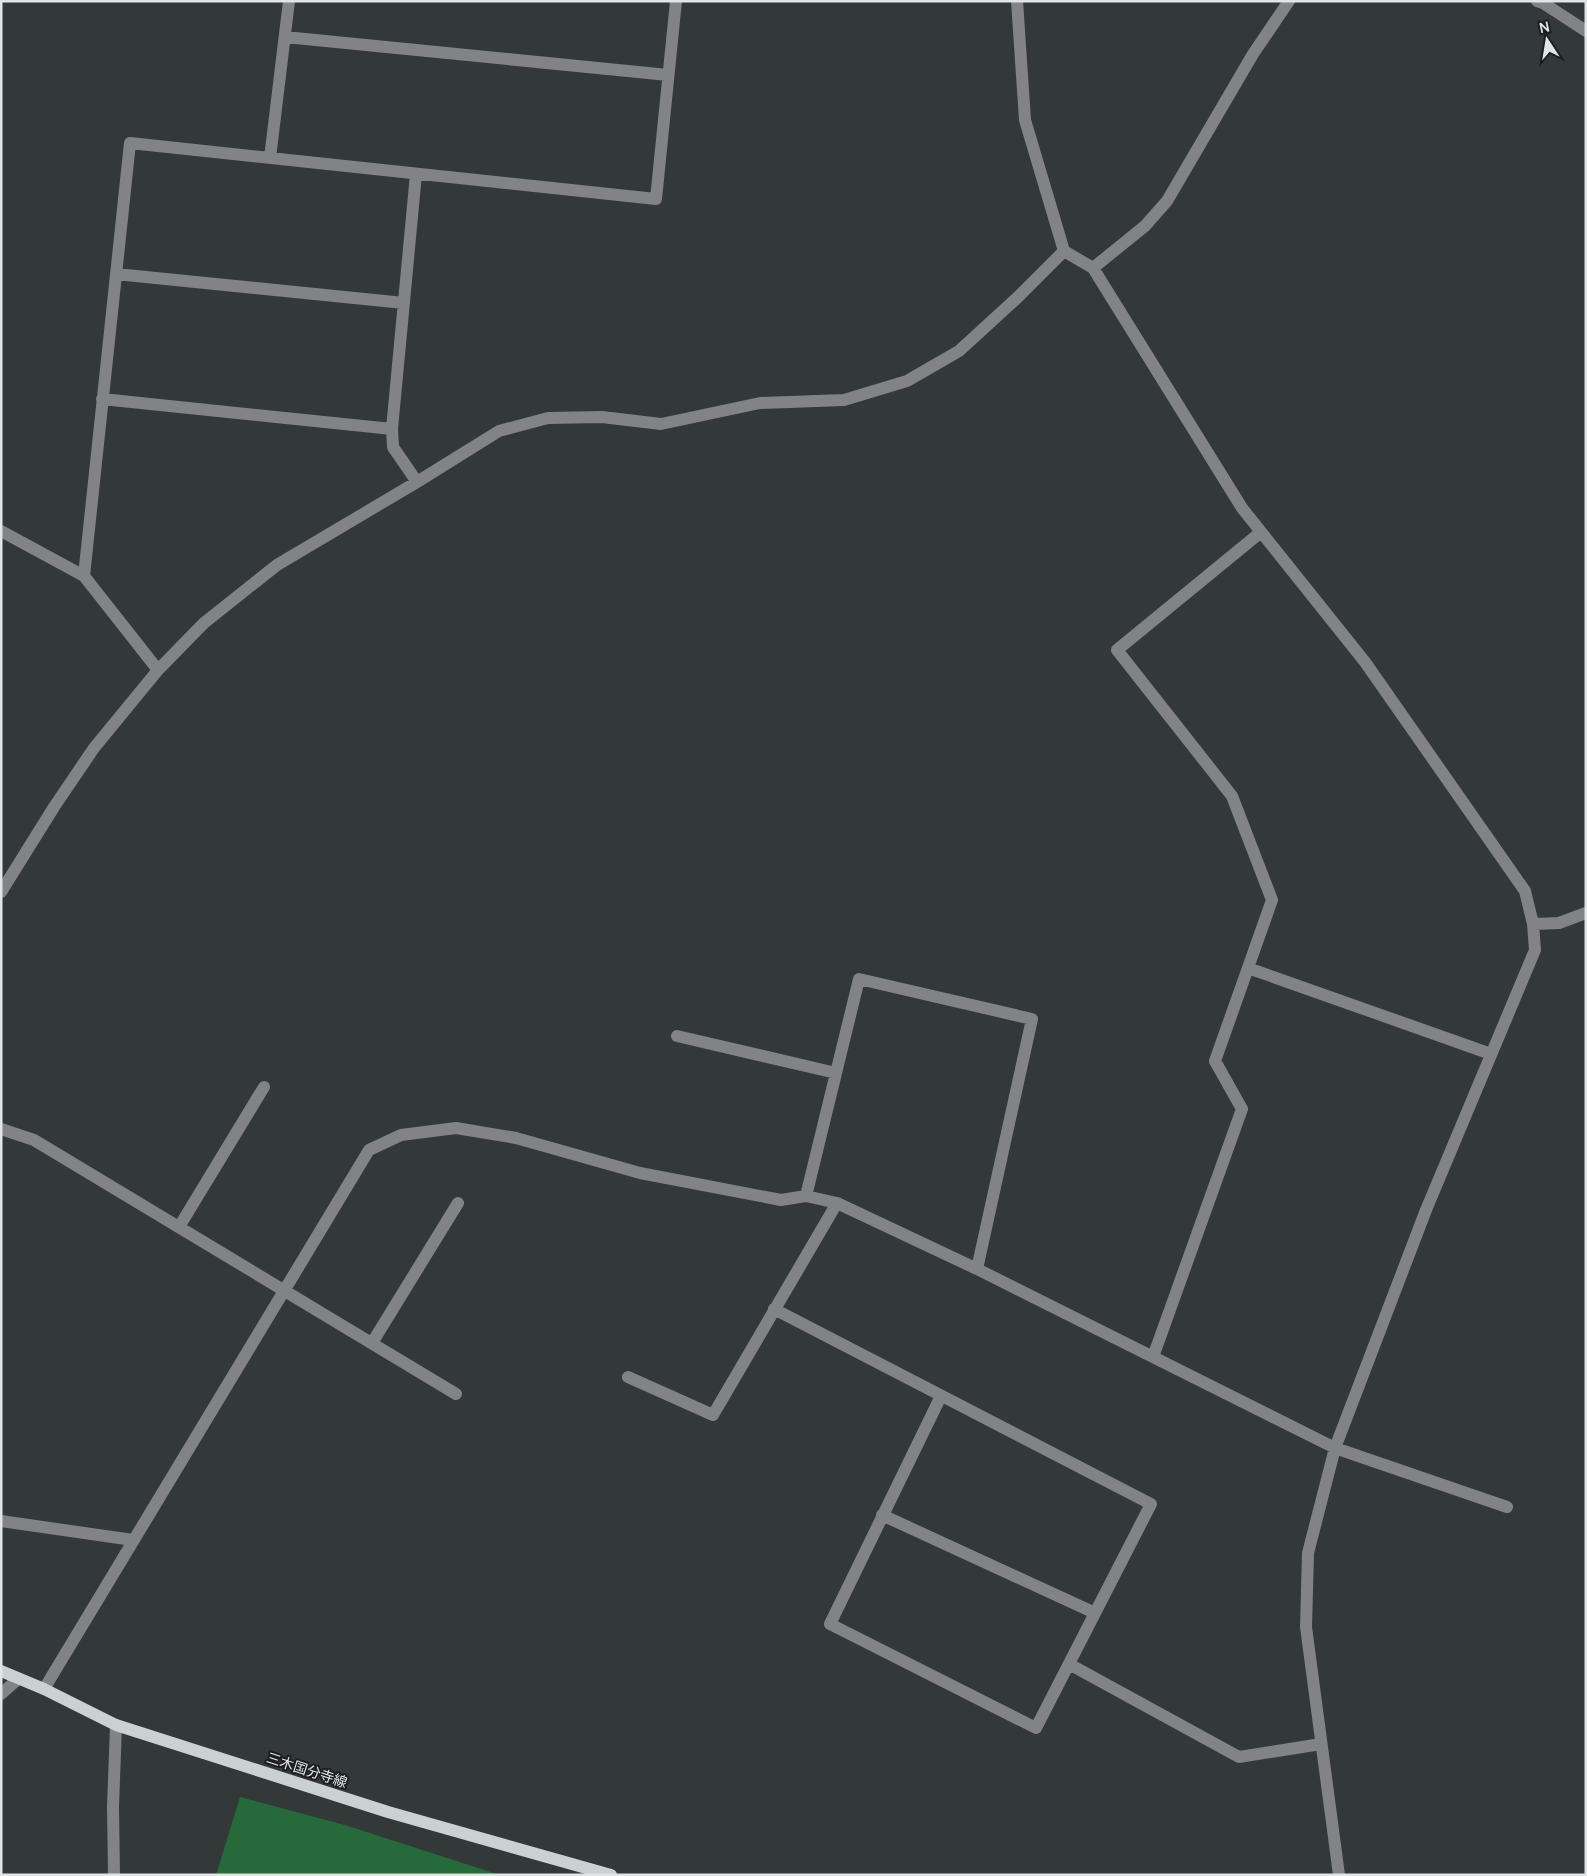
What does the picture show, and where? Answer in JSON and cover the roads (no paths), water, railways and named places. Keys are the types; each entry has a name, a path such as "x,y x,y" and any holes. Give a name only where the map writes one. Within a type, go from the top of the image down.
{"main road":[{"name":"三木国分寺線","path":"1,1671 44,1689 116,1725 388,1812 611,1875"}],"street":[{"path":"270,158 289,1"},
{"path":"84,576 130,143 656,199 676,1"},
{"path":"1017,1 1025,120 1064,251 1093,268 1242,508 1364,662 1525,890 1533,924 1535,950 1426,1210 1335,1448 1308,1553 1306,1627 1339,1875"},
{"path":"1093,268 1145,226 1166,201 1253,54 1290,1"},
{"path":"1541,2 1586,31"},
{"path":"285,37 668,75"},
{"path":"416,174 392,429 393,446 417,482"},
{"path":"1,892 54,807 94,748 158,670 204,623 276,565 417,482 500,430 548,418 602,417 661,424 760,403 844,400 907,380 958,351 1018,297 1064,251"},
{"path":"116,274 404,303"},
{"path":"102,399 392,429"},
{"path":"1,531 84,576 158,670"},
{"path":"1153,1357 1242,1108 1215,1061 1272,900 1232,796 1117,650 1261,532"},
{"path":"1533,924 1559,923 1586,913"},
{"path":"1248,968 1491,1054"},
{"path":"806,1196 859,979 1032,1019 977,1269"},
{"path":"677,1036 836,1073"},
{"path":"179,1227 264,1087"},
{"path":"44,1689 369,1150 402,1135 456,1128 516,1138 640,1172 724,1189 781,1200 806,1196 837,1203 977,1269 1335,1448 1507,1507"},
{"path":"1,1129 34,1140 456,1394"},
{"path":"372,1343 458,1203"},
{"path":"628,1377 713,1415 837,1203"},
{"path":"774,1309 1151,1504 1036,1728 830,1624 941,1396"},
{"path":"882,1515 1095,1613"},
{"path":"1,1521 133,1540"},
{"path":"1069,1664 1238,1757 1321,1744"},
{"path":"1,1694 18,1679"},
{"path":"114,1875 113,1807 116,1725"}]}
